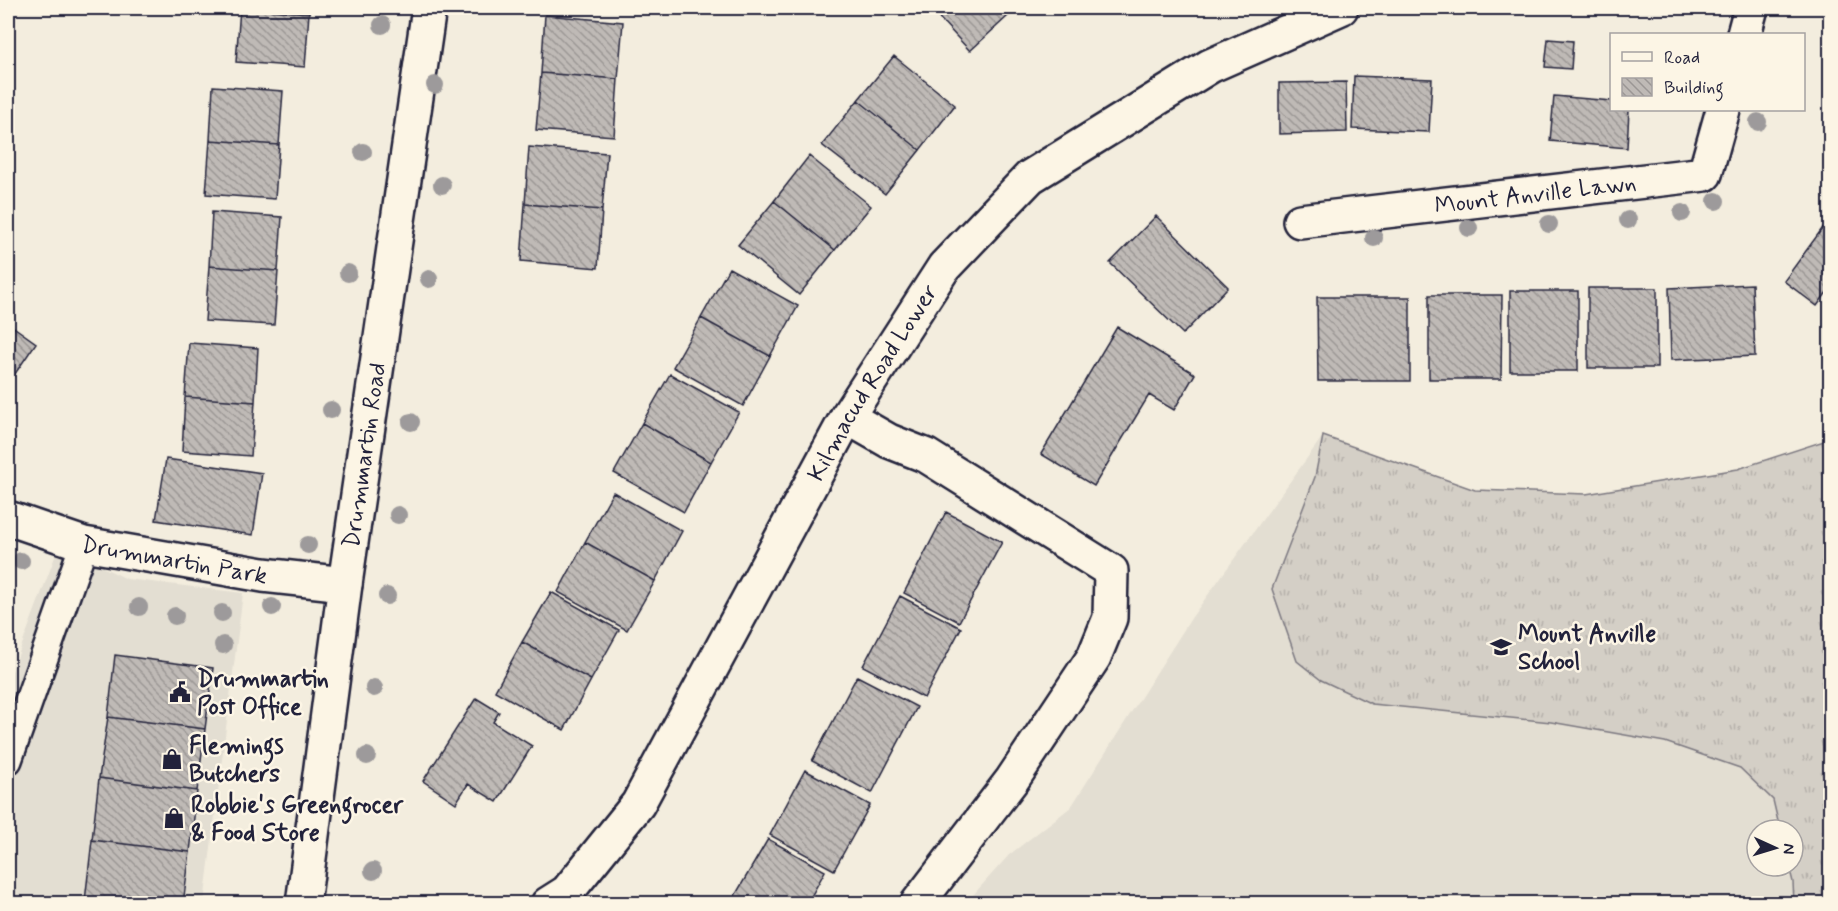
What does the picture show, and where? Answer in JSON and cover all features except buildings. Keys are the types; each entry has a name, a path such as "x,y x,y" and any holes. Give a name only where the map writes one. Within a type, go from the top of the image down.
{"street":[{"name":"Drummartin Road","path":"303,903 345,584 429,8"},
{"name":"Kilmacud Road Lower","path":"548,903 567,892 638,804 847,417 944,267 1030,177 1210,66 1341,8"},
{"path":"1744,33 1751,8"},
{"name":"Mount Anville Lawn","path":"1300,221 1706,174 1723,111"},
{"path":"847,417 889,441 927,456 1111,571 1110,618 1094,657 1012,780 917,903"},
{"name":"Drummartin Park","path":"8,518 84,544 263,574 345,584"}],"lane":[{"path":"8,760 84,544"}],"shaded area":[{"name":"Mount Anville School","path":"1323,436 1475,490 1586,494 1738,469 1830,439 1830,903 965,904 1009,855 1071,807 1192,617"},
{"path":"59,546 127,579 243,593 204,903 8,903 8,682"}],"green space":[{"path":"1323,436 1475,490 1586,494 1738,469 1830,439 1830,903 1794,903 1792,878 1805,878 1805,818 1777,818 1773,800 1740,768 1665,742 1551,722 1372,704 1321,680 1297,661 1272,589 1315,477"}],"place":[{"name":"Mount Anville School","path":"1501,647"},
{"name":"Drummartin Post Office","path":"180,692"},
{"name":"Flemings Butchers","path":"172,759"},
{"name":"Robbie's Greengrocer & Food Store","path":"174,818"}]}
